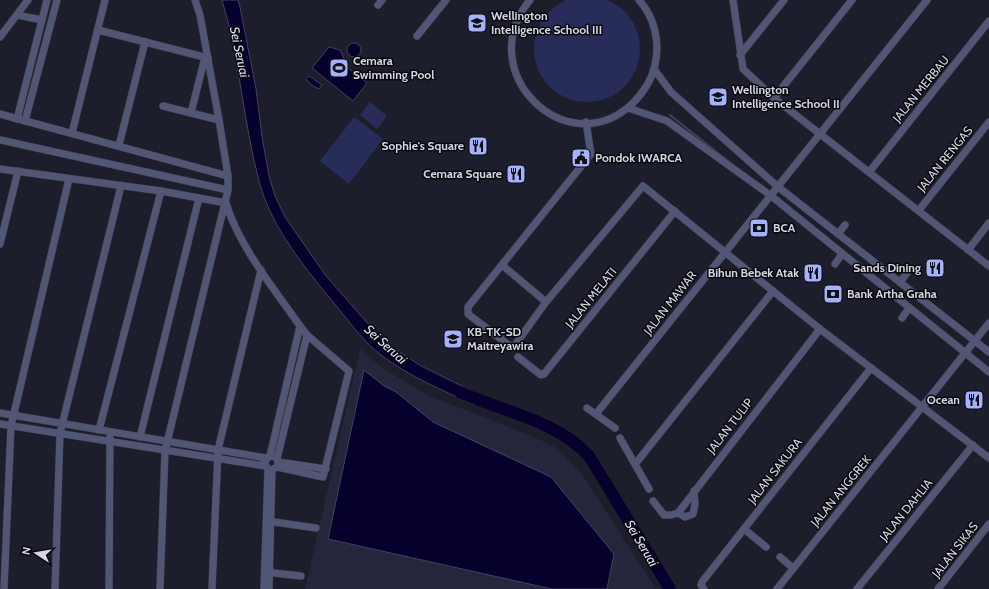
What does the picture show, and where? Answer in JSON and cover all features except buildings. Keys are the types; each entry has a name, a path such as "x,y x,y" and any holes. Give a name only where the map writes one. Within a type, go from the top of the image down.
{"street":[{"path":"0,37 28,0"},
{"path":"17,119 47,0"},
{"path":"25,121 57,0"},
{"path":"72,133 105,0"},
{"path":"160,589 165,451 228,190 228,176 220,120 193,0"},
{"path":"417,36 446,0"},
{"path":"530,0 518,17 512,41 512,63 519,83 532,100 548,113 568,121 586,122 608,118 628,108 640,97 648,84 654,69 657,45 656,33 652,22 640,1"},
{"path":"733,0 740,55 742,66 746,73 774,98 870,171 989,266"},
{"path":"740,55 784,0"},
{"path":"774,98 852,0"},
{"name":"JALAN MAWAR","path":"596,414 927,0"},
{"path":"17,15 42,20"},
{"name":"JALAN MERBAU","path":"870,171 989,21"},
{"path":"98,30 207,57"},
{"path":"119,145 145,42"},
{"path":"191,113 207,57"},
{"path":"654,69 671,92 777,186 989,352"},
{"path":"163,106 220,120"},
{"path":"628,108 667,121 770,195 989,372"},
{"path":"0,114 119,145 228,176"},
{"path":"586,122 591,154 468,307 468,314 512,346 515,345 546,302 641,186 644,186 820,329 989,458"},
{"name":"JALAN RENGAS","path":"919,210 989,122"},
{"path":"0,140 228,190"},
{"path":"0,169 161,191 226,203"},
{"path":"0,244 18,171"},
{"path":"4,589 11,426 69,179"},
{"path":"55,589 60,433 121,186"},
{"path":"99,430 161,191"},
{"path":"140,437 199,198"},
{"path":"0,413 140,437 218,454 272,463 322,478 326,469 349,371 307,335 300,326 261,270 231,220 226,203"},
{"name":"JALAN MELATI","path":"518,357 541,375 544,374 675,211"},
{"path":"968,250 989,223"},
{"path":"838,234 845,225"},
{"path":"835,264 842,254"},
{"path":"502,265 546,302"},
{"path":"212,589 218,454 261,270"},
{"path":"900,282 907,273"},
{"path":"636,463 773,291"},
{"path":"902,318 909,308"},
{"name":"JALAN ANGGREK","path":"777,589 989,323"},
{"path":"269,589 267,572 268,521 272,463 300,326"},
{"name":"JALAN TULIP","path":"678,513 820,329"},
{"path":"272,463 307,335"},
{"name":"JALAN SAKURA","path":"704,589 701,584 702,582 871,368"},
{"path":"587,408 615,428"},
{"path":"0,424 165,451 218,454"},
{"path":"109,589 111,432"},
{"path":"620,438 636,463 649,489"},
{"name":"JALAN DAHLIA","path":"857,589 973,445"},
{"path":"653,501 664,515 678,513 685,517 693,514 695,504 694,492"},
{"path":"268,521 316,528"},
{"name":"JALAN SIKAS","path":"938,589 989,524"},
{"path":"744,529 766,547"},
{"path":"780,557 793,568"},
{"path":"267,572 301,576"},
{"path":"264,589 267,572"}],"shaded area":[{"path":"587,-4 607,0 624,12 636,29 640,49 636,69 624,86 607,98 587,102 567,98 550,86 538,69 534,49 538,29 550,12 567,0"},
{"path":"370,102 387,116 377,129 360,115"},
{"path":"354,117 383,139 349,184 320,161"},
{"path":"360,349 380,366 427,395 534,437 553,446 582,474 656,589 305,589"}],"water":[{"path":"222,0 238,0 256,89 269,176 275,196 285,217 326,276 384,342 421,366 476,393 475,405 415,377 392,363 369,345 314,279 282,233 272,216 259,181 249,136 233,45"},
{"path":"354,43 359,45 361,50 359,55 354,57 349,55 347,50 349,45"},
{"path":"329,47 340,50 349,69 367,83 353,101 312,68"},
{"path":"309,76 322,85 319,89 313,86 306,79"},
{"path":"364,370 384,386 396,392 433,422 551,477 614,554 607,589 552,589 328,539"}],"waterway":[{"path":"670,115 732,164"},
{"name":"Sei Seruai","path":"460,392 545,425 576,444 589,456 670,589"}],"place":[{"name":"Wellington Intelligence School III","path":"477,23"},
{"name":"Cemara Swimming Pool","path":"339,68"},
{"name":"Wellington Intelligence School II","path":"718,97"},
{"name":"Sophie's Square","path":"478,146"},
{"name":"Pondok IWARCA","path":"581,158"},
{"name":"Cemara Square","path":"516,174"},
{"name":"BCA","path":"759,228"},
{"name":"Sands Dining","path":"935,268"},
{"name":"Bihun Bebek Atak","path":"813,273"},
{"name":"Bank Artha Graha","path":"833,294"},
{"name":"KB-TK-SD Maitreyawira","path":"453,339"},
{"name":"Ocean","path":"974,400"}]}
